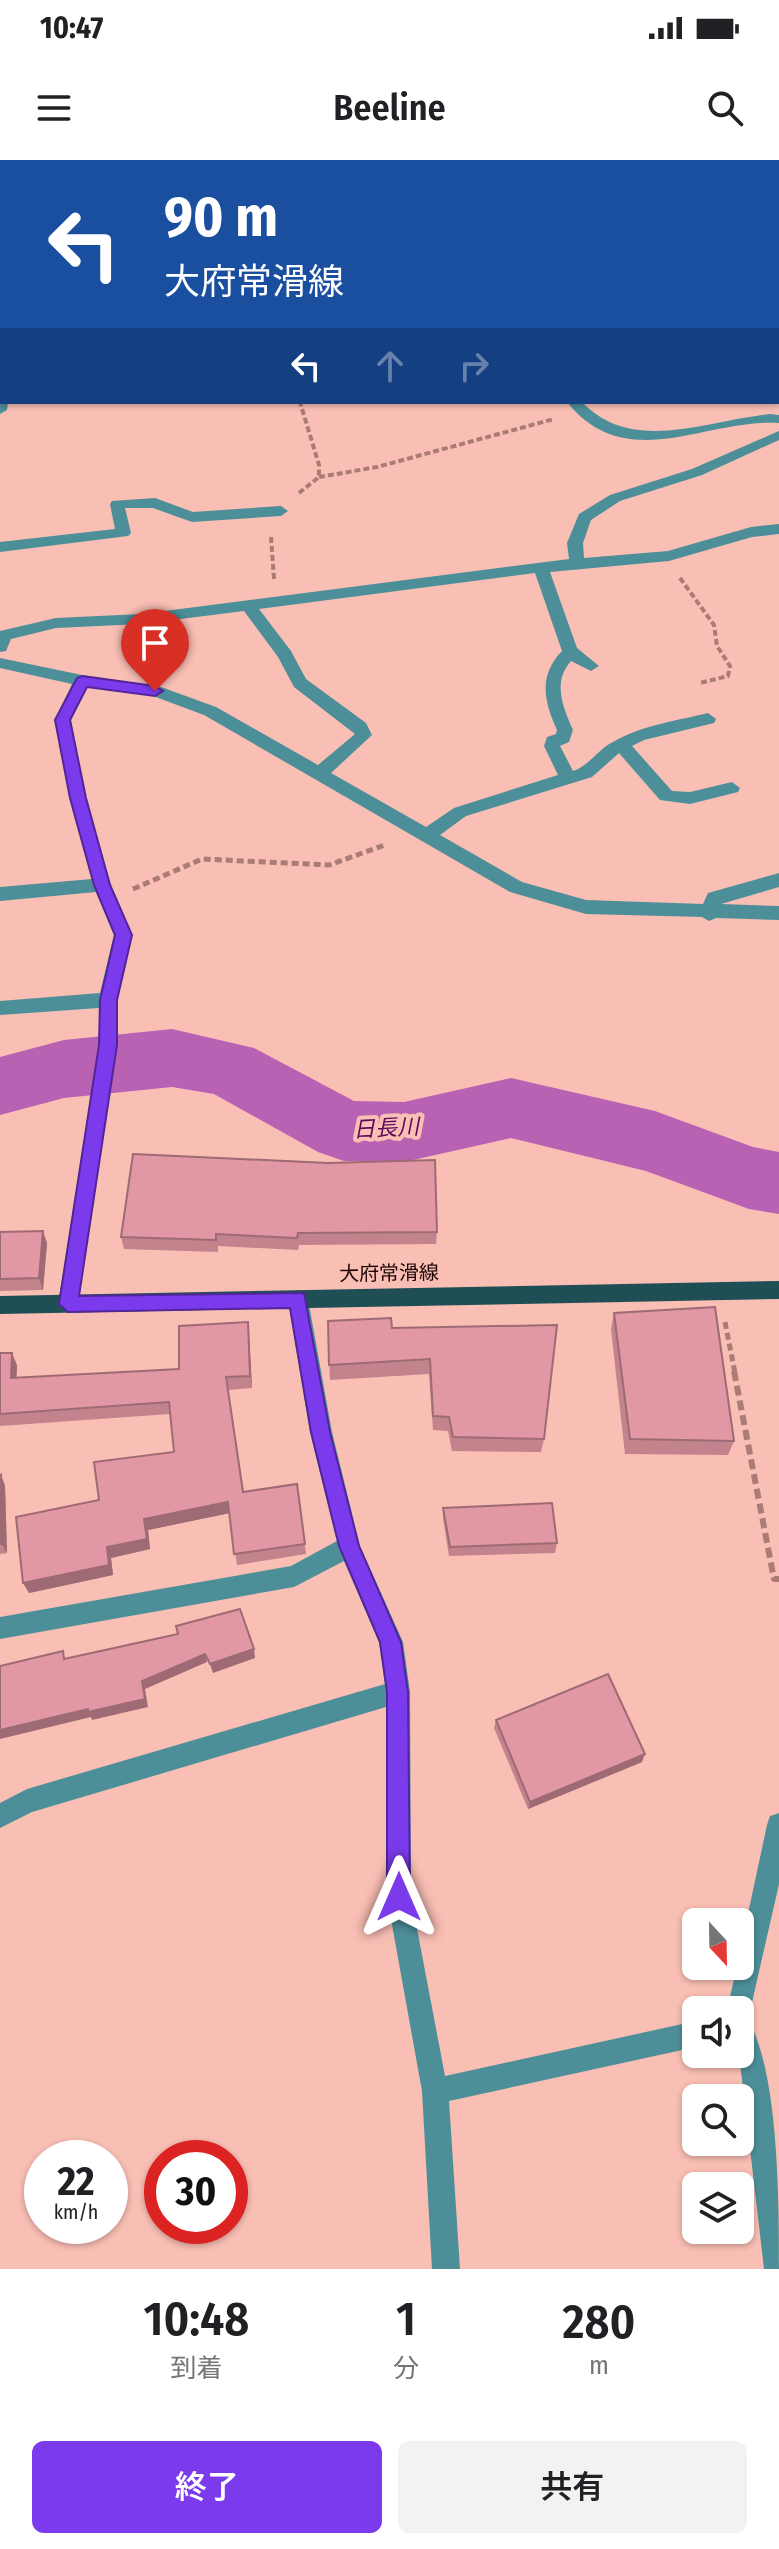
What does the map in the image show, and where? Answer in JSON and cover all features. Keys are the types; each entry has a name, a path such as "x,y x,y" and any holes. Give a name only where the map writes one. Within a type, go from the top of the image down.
{"main road":[{"name":"大府常滑線","path":"0,1305 779,1290"}],"street":[{"path":"578,407 613,430 637,436 779,419"},
{"path":"577,563 575,543 584,517 605,504 697,472 779,435"},
{"path":"0,547 123,533 117,504 155,503 192,517 281,511"},
{"path":"1,636 56,623 141,619 577,563 669,556 751,532 779,529"},
{"path":"541,568 543,585 559,614 570,652 591,666"},
{"path":"248,605 285,655 300,683 360,727 364,735 321,772"},
{"path":"569,780 552,746 553,741 563,738 565,730 550,677 556,664 570,652"},
{"path":"0,663 82,681 155,691 210,711 426,832 516,887 586,907 709,914 779,913"},
{"path":"68,1304 108,1045 108,1000 123,935 105,892 78,798 63,720 82,681"},
{"path":"426,832 460,812 586,773 622,744 639,735 708,719"},
{"path":"622,744 662,794 675,801 732,788"},
{"path":"709,914 714,898 779,880"},
{"path":"0,894 105,892"},
{"path":"0,1008 108,1000"},
{"path":"298,1299 321,1432 349,1546 391,1642 398,1692 399,1897 435,2091 446,2269"},
{"path":"0,1628 294,1576 349,1546"},
{"path":"0,1816 27,1801 398,1692"},
{"path":"743,1996 779,1825"},
{"path":"435,2091 682,2037"},
{"path":"754,2062 778,2269"}],"path":[{"path":"319,477 329,478 377,467 578,407"},
{"path":"669,556 695,602 714,625 717,646 730,666 728,676 700,683"},
{"path":"105,892 202,859 329,865 426,832"},
{"path":"719,1291 774,1579 779,1579"}],"building":[{"path":"133,1154 328,1163 435,1160 437,1232 298,1233 297,1238 216,1234 216,1240 121,1237"},
{"path":"43,1231 39,1278 0,1279 0,1232"},
{"path":"715,1307 734,1441 630,1439 614,1313"},
{"path":"391,1318 392,1328 557,1325 544,1439 453,1437 449,1417 433,1416 430,1359 329,1365 328,1321"},
{"path":"248,1322 250,1376 226,1377 243,1492 297,1484 305,1544 234,1554 228,1502 144,1519 147,1539 107,1547 109,1565 23,1583 16,1517 99,1500 94,1462 174,1452 169,1402 0,1414 0,1353 12,1353 11,1378 179,1369 179,1326"},
{"path":"0,1476 2,1544 0,1544"},
{"path":"552,1503 557,1543 450,1547 443,1508"},
{"path":"240,1609 254,1649 210,1664 205,1654 142,1681 145,1699 0,1730 0,1666 63,1651 64,1659 178,1634 176,1626"},
{"path":"608,1674 645,1754 530,1802 496,1720"}],"waterway":[{"name":"日長川","path":"0,1086 64,1069 172,1058 229,1068 344,1131 404,1132 511,1108 655,1142 749,1178 779,1183"}],"route":[{"path":"155,691 82,681 63,720 78,798 102,885 123,935 108,1000 108,1045 68,1304 298,1299 321,1432 349,1546 391,1642 398,1692 399,1897"}]}
